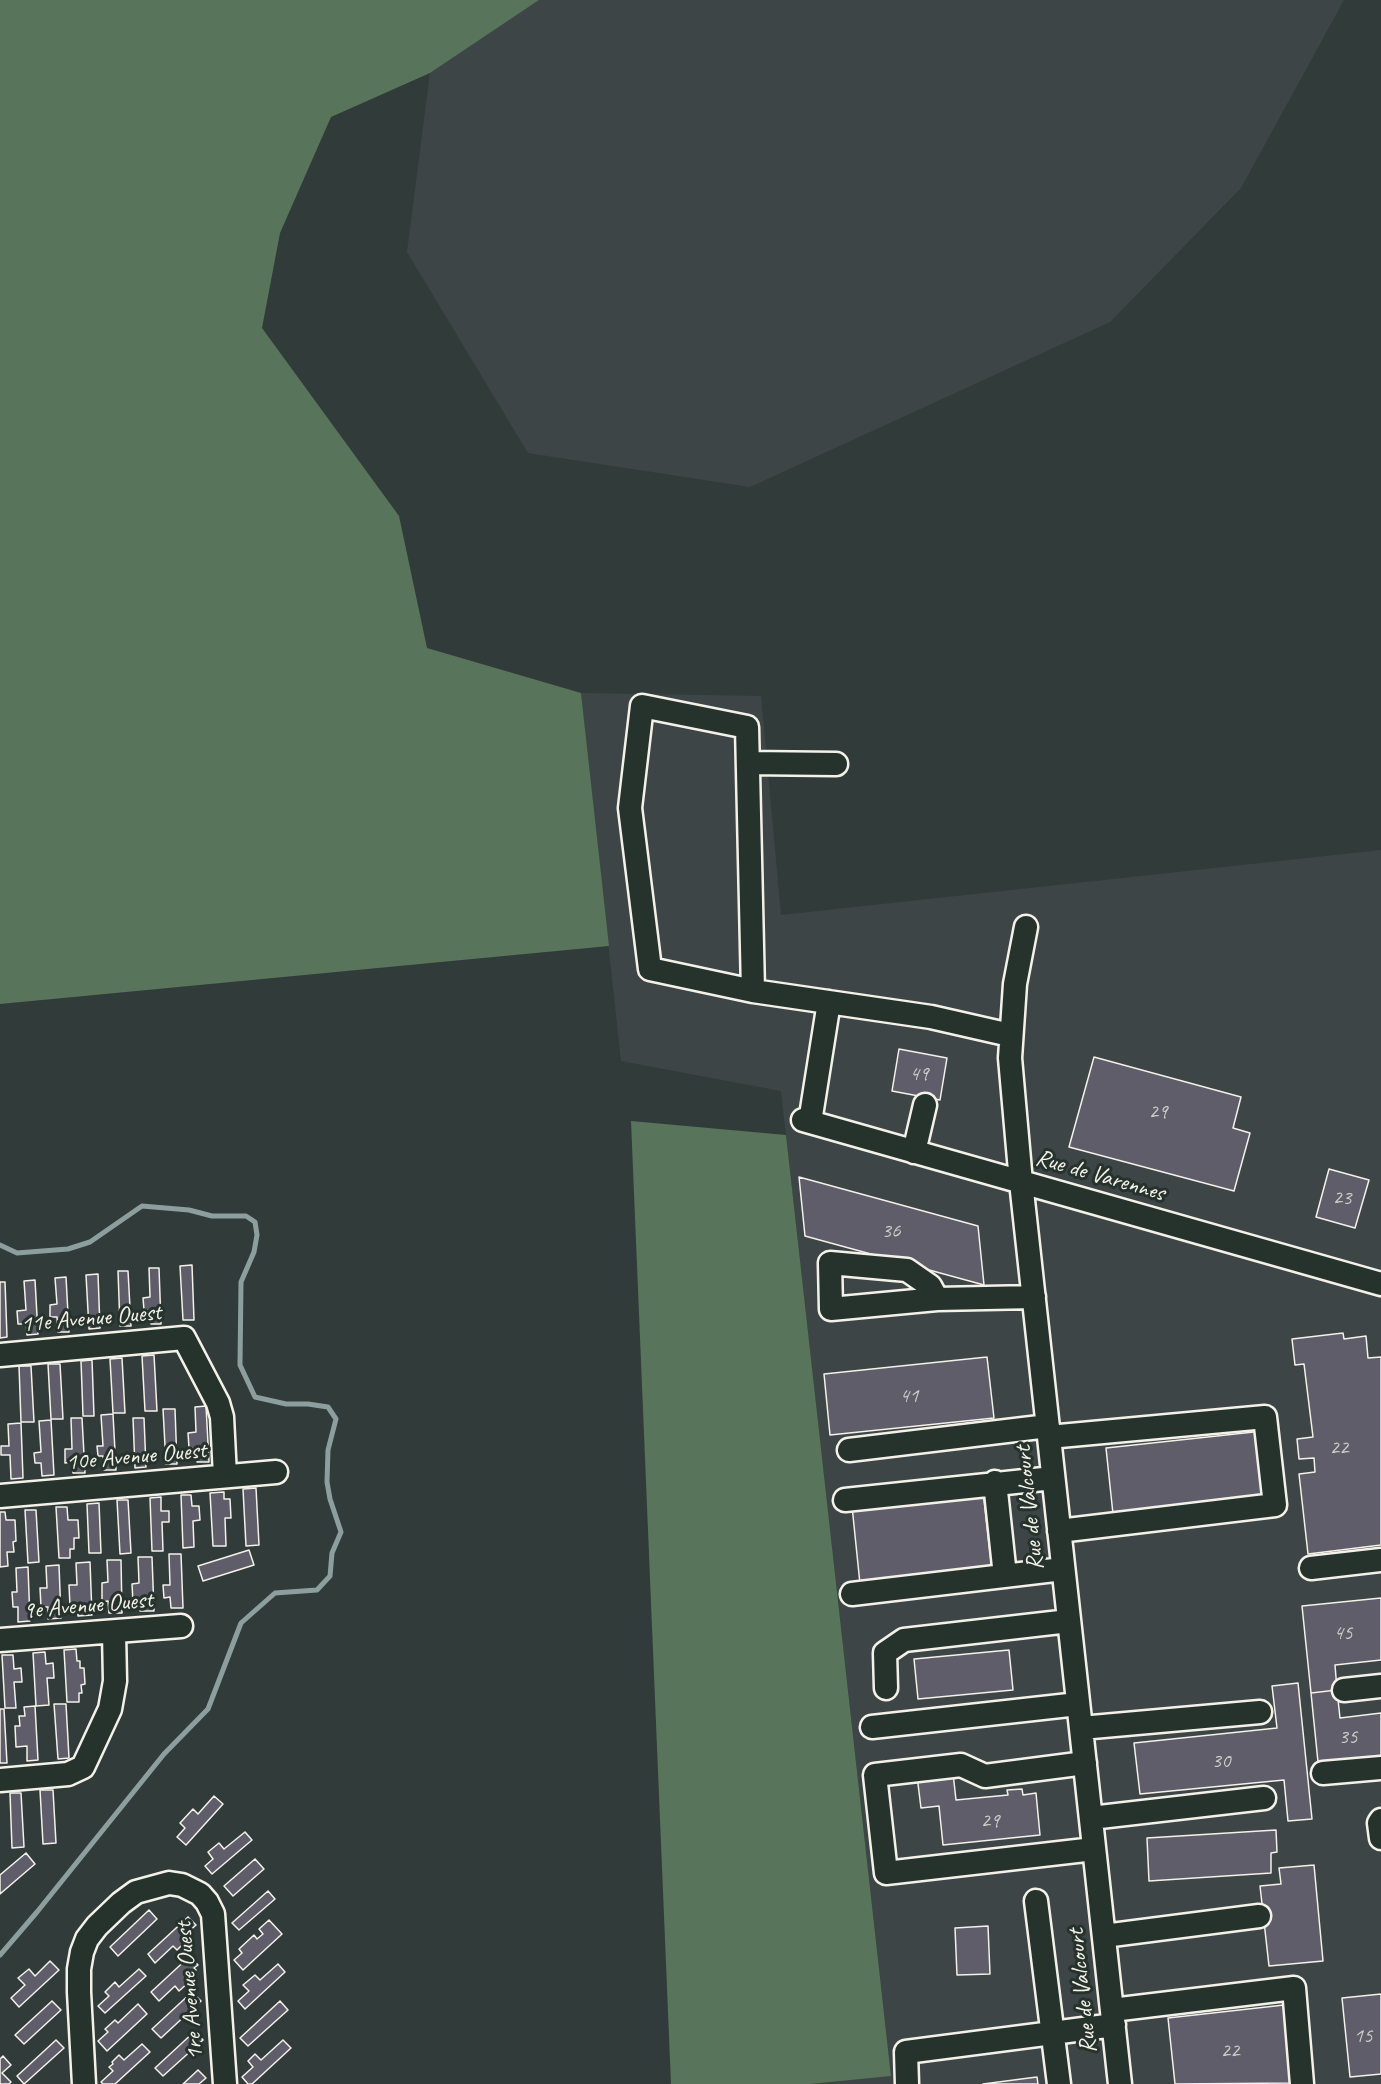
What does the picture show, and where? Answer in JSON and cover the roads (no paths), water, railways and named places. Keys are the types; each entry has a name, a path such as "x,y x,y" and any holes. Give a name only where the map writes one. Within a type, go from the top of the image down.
{"street":[{"path":"753,991 747,727 642,706 630,808 650,969 753,991 931,1017 1010,1035"},
{"path":"748,763 836,764"},
{"name":"Rue de Valcourt","path":"1026,927 1015,984 1010,1058 1021,1182 1120,2084"},
{"name":"Rue de Varennes","path":"830,1002 807,1121 1381,1284"},
{"path":"914,1152 925,1105"},
{"path":"937,1299 1034,1297"},
{"name":"11e Avenue Ouest","path":"0,1355 184,1338 218,1403 222,1417 225,1476"},
{"path":"849,1450 1048,1431 1265,1417 1275,1505 1059,1531"},
{"name":"10e Avenue Ouest","path":"0,1496 276,1472"},
{"path":"845,1500 995,1482 1053,1478"},
{"path":"995,1482 1005,1576"},
{"path":"1311,1568 1381,1560"},
{"path":"852,1594 1064,1569"},
{"path":"885,1688 885,1653 904,1640 1069,1621"},
{"name":"9e Avenue Ouest","path":"0,1641 181,1626"},
{"path":"0,1780 68,1774 83,1767 110,1709 115,1682 114,1632"},
{"path":"1344,1690 1381,1686"},
{"path":"872,1727 1078,1704"},
{"path":"1081,1728 1260,1712"},
{"path":"1085,1763 985,1776 961,1765 875,1775 886,1873 1094,1849"},
{"path":"1323,1773 1381,1768"},
{"path":"1091,1818 1264,1798"},
{"path":"1381,1820 1379,1824 1381,1838"},
{"name":"1re Avenue Ouest","path":"84,2084 79,1992 82,1952 87,1939 107,1914 136,1892 159,1885 182,1885 200,1894 213,1914 225,2084"},
{"path":"1036,1901 1059,2084"},
{"path":"1104,1935 1259,1916"},
{"path":"907,2084 906,2052 1053,2033 1113,2017 1294,1988 1302,2084"}],"waterway":[{"path":"0,1245 17,1253 68,1249 90,1242 142,1206 189,1210 212,1216 246,1216 255,1222 257,1235 254,1252 241,1282 240,1365 255,1397 286,1404 328,1407 336,1419 328,1450 327,1482 341,1532 332,1553 330,1576 317,1590 275,1593 241,1623 208,1709 164,1754 0,1955"}]}
